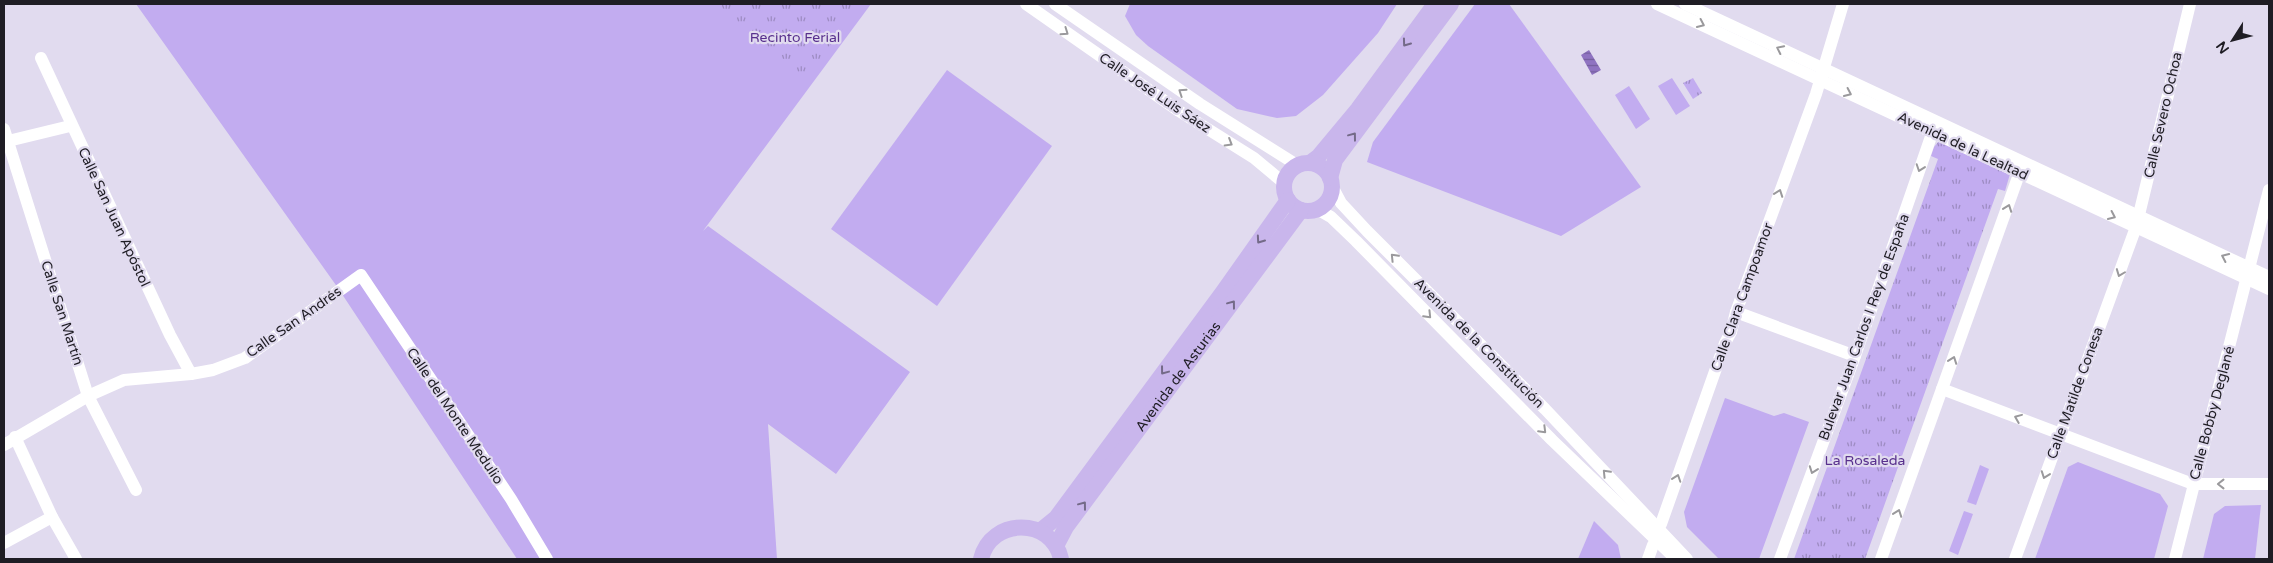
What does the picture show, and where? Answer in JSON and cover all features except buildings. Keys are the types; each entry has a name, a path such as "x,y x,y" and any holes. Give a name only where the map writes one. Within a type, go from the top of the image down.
{"main road":[{"path":"1435,4 1358,109 1318,157 1291,170 1284,183 1284,192 1294,205 1318,209 1328,200 1335,160 1451,4"},
{"path":"1303,164 1322,167 1331,182"},
{"name":"Avenida de Asturias","path":"1040,531 1056,518 1223,292 1294,205"},
{"name":"Avenida de Asturias","path":"1058,552 1066,527 1294,205"},
{"path":"981,559 989,542 998,534 1008,528 1020,526 1040,531 1058,552"}],"street":[{"name":"Calle José Luis Sáez","path":"1026,4 1179,111 1254,158 1284,183"},
{"name":"Calle José Luis Sáez","path":"1055,4 1200,104 1303,164"},
{"name":"Avenida de la Lealtad","path":"1657,4 1822,75 1935,127 2248,273 2269,289"},
{"name":"Avenida de la Lealtad","path":"1685,4 1822,75"},
{"path":"1822,75 1844,4"},
{"name":"Calle Severo Ochoa","path":"2138,222 2190,4"},
{"name":"Calle San Juan Apóstol","path":"41,58 70,126 170,335 191,374"},
{"name":"Calle Clara Campoamor","path":"1661,524 1822,75"},
{"path":"6,142 70,126"},
{"name":"Bulevar Juan Carlos I Rey de España","path":"1780,559 1855,356 1935,127"},
{"name":"Calle San Martín","path":"4,129 6,142 88,396 136,490"},
{"path":"1881,559 2022,168"},
{"name":"Avenida de la Constitución","path":"1331,182 1341,203 1627,503 1676,559"},
{"name":"Calle Bobby Deglané","path":"2175,559 2269,190"},
{"name":"Avenida de la Constitución","path":"1318,209 1331,217 1356,241 1552,440 1627,503 1687,559"},
{"name":"Calle Matilde Conesa","path":"2015,559 2138,222"},
{"name":"Avenida de la Lealtad","path":"2248,273 2269,277"},
{"name":"Calle San Andrés","path":"4,445 103,388 135,378 191,374 212,370 245,358 361,275"},
{"name":"Calle del Monte Medulio","path":"361,275 510,498 547,559"},
{"path":"1736,312 1855,356"},
{"path":"1942,389 2193,484 2269,484"},
{"path":"15,437 52,517 76,559"},
{"name":"Avenida de la Constitución","path":"1627,503 1661,524 1698,559"},
{"name":"Avenida de la Constitución","path":"1627,503 1653,546 1666,559"},
{"path":"4,543 52,517"},
{"path":"1648,559 1653,546"}],"green space":[{"path":"136,4 871,4 703,231 708,226 910,372 836,474 768,424 777,559 517,559 338,288"},
{"name":"Recinto Ferial","path":"719,4 862,4 798,87"},
{"path":"1130,4 1397,4 1378,33 1323,95 1296,116 1277,118 1237,109 1148,46 1136,35 1125,16"},
{"path":"1475,4 1509,4 1641,187 1561,236 1367,162 1373,142"},
{"path":"947,70 1052,146 937,306 831,229"},
{"path":"1672,78 1690,106 1676,115 1658,86"},
{"path":"1693,78 1702,93 1693,99 1683,83"},
{"path":"1629,86 1650,119 1636,129 1615,95"},
{"name":"La Rosaleda","path":"1939,141 2010,174 2005,191 1998,189 1865,559 1794,559 1938,159 1931,156 1934,147"},
{"path":"1725,398 1774,416 1784,413 1809,422 1759,559 1719,559 1687,527 1684,512"},
{"path":"2078,462 2160,494 2168,506 2154,559 2035,559 2068,467"},
{"path":"1980,465 1989,469 1976,505 1967,502"},
{"path":"2261,505 2255,559 2203,559 2214,514 2225,506"},
{"path":"1964,511 1973,514 1958,555 1949,551"},
{"path":"1594,521 1618,545 1621,559 1578,559"}],"shaded area":[{"path":"1589,50 1601,70 1592,75 1581,55"}]}
